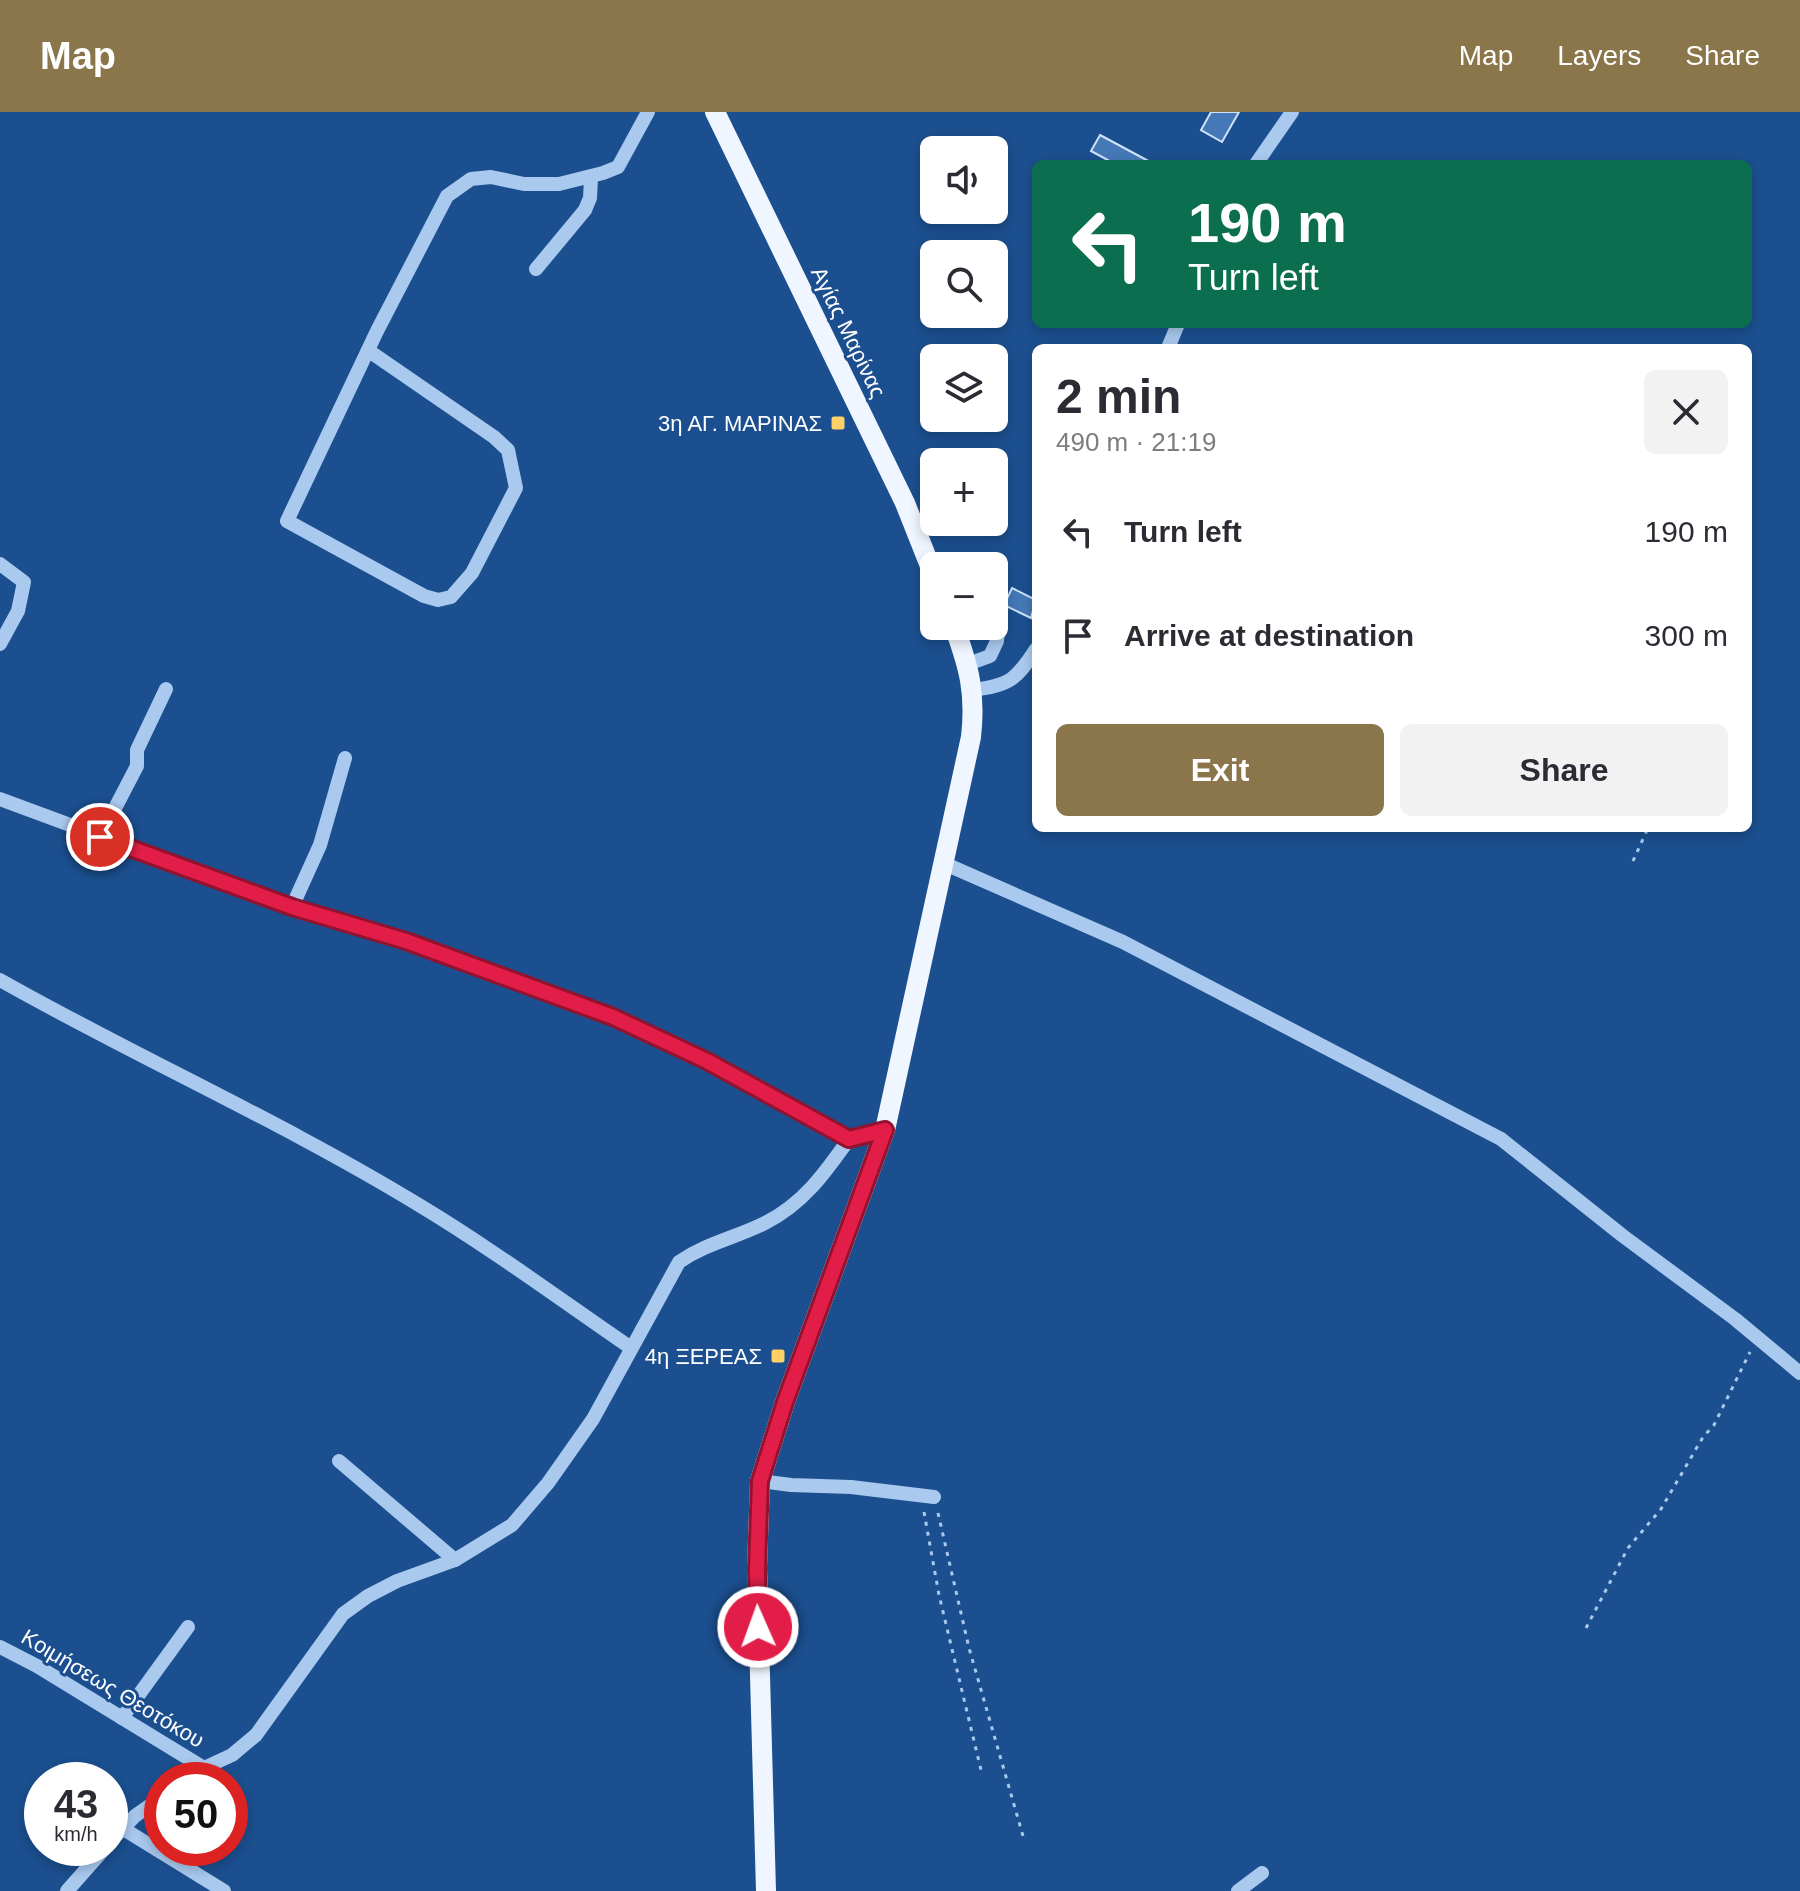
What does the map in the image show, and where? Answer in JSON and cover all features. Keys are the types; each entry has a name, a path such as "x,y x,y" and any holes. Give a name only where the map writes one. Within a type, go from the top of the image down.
{"main road":[{"name":"Αγίας Μαρίνας","path":"715,112 905,503 924,552"},
{"path":"766,1891 757,1568 760,1481 785,1402 885,1130 971,737 973,690 959,640"}],"street":[{"path":"369,351 494,437 508,450 516,488 472,573 451,597 438,600 424,596 287,521 369,351 447,196 471,179 491,177 524,184 559,184 591,178 618,167 648,112"},
{"path":"1259,160 1292,112"},
{"path":"536,269 585,210 590,198 591,178"},
{"path":"0,564 24,582 18,611 0,644"},
{"path":"968,664 982,661 995,648 997,640"},
{"path":"973,690 1011,681 1032,655"},
{"path":"100,837 137,766 137,750 166,689"},
{"path":"292,907 320,845 345,758"},
{"path":"0,799 292,907 406,941 613,1017 707,1061 849,1139"},
{"path":"943,863 1123,942 1501,1139 1800,1373"},
{"path":"0,980 84,1027 283,1128 418,1205 631,1348"},
{"path":"217,1762 232,1755 256,1735 343,1614 397,1581 455,1560 512,1525 548,1483 593,1419 679,1262 701,1247 735,1236 789,1209 819,1182 849,1139 885,1130"},
{"path":"339,1461 455,1560"},
{"path":"760,1481 851,1487 929,1497"},
{"path":"122,1718 188,1627"},
{"name":"Κοιμήσεως Θεοτόκου","path":"0,1647 194,1762"},
{"path":"128,1823 144,1811"},
{"path":"128,1832 224,1891"},
{"path":"67,1891 89,1866"},
{"path":"1238,1891 1262,1873"}],"path":[{"path":"1633,861 1646,832"},
{"path":"1586,1628 1628,1548 1661,1509 1703,1437 1714,1425 1757,1338"},
{"path":"929,1497 926,1531 981,1770"},
{"path":"929,1497 1023,1836"}],"building":[{"path":"1211,112 1239,112 1222,142 1201,130"},
{"path":"1100,135 1147,160 1108,160 1091,151"},
{"path":"1012,588 1032,598 1031,618 1008,607"}],"place":[{"name":"3η ΑΓ. ΜΑΡΙΝΑΣ","path":"838,423"},
{"name":"4η ΞΕΡΕΑΣ","path":"778,1356"}],"route":[{"path":"100,837 292,907 406,941 613,1017 707,1061 849,1139 885,1130 785,1402 760,1481 758,1627"}]}
